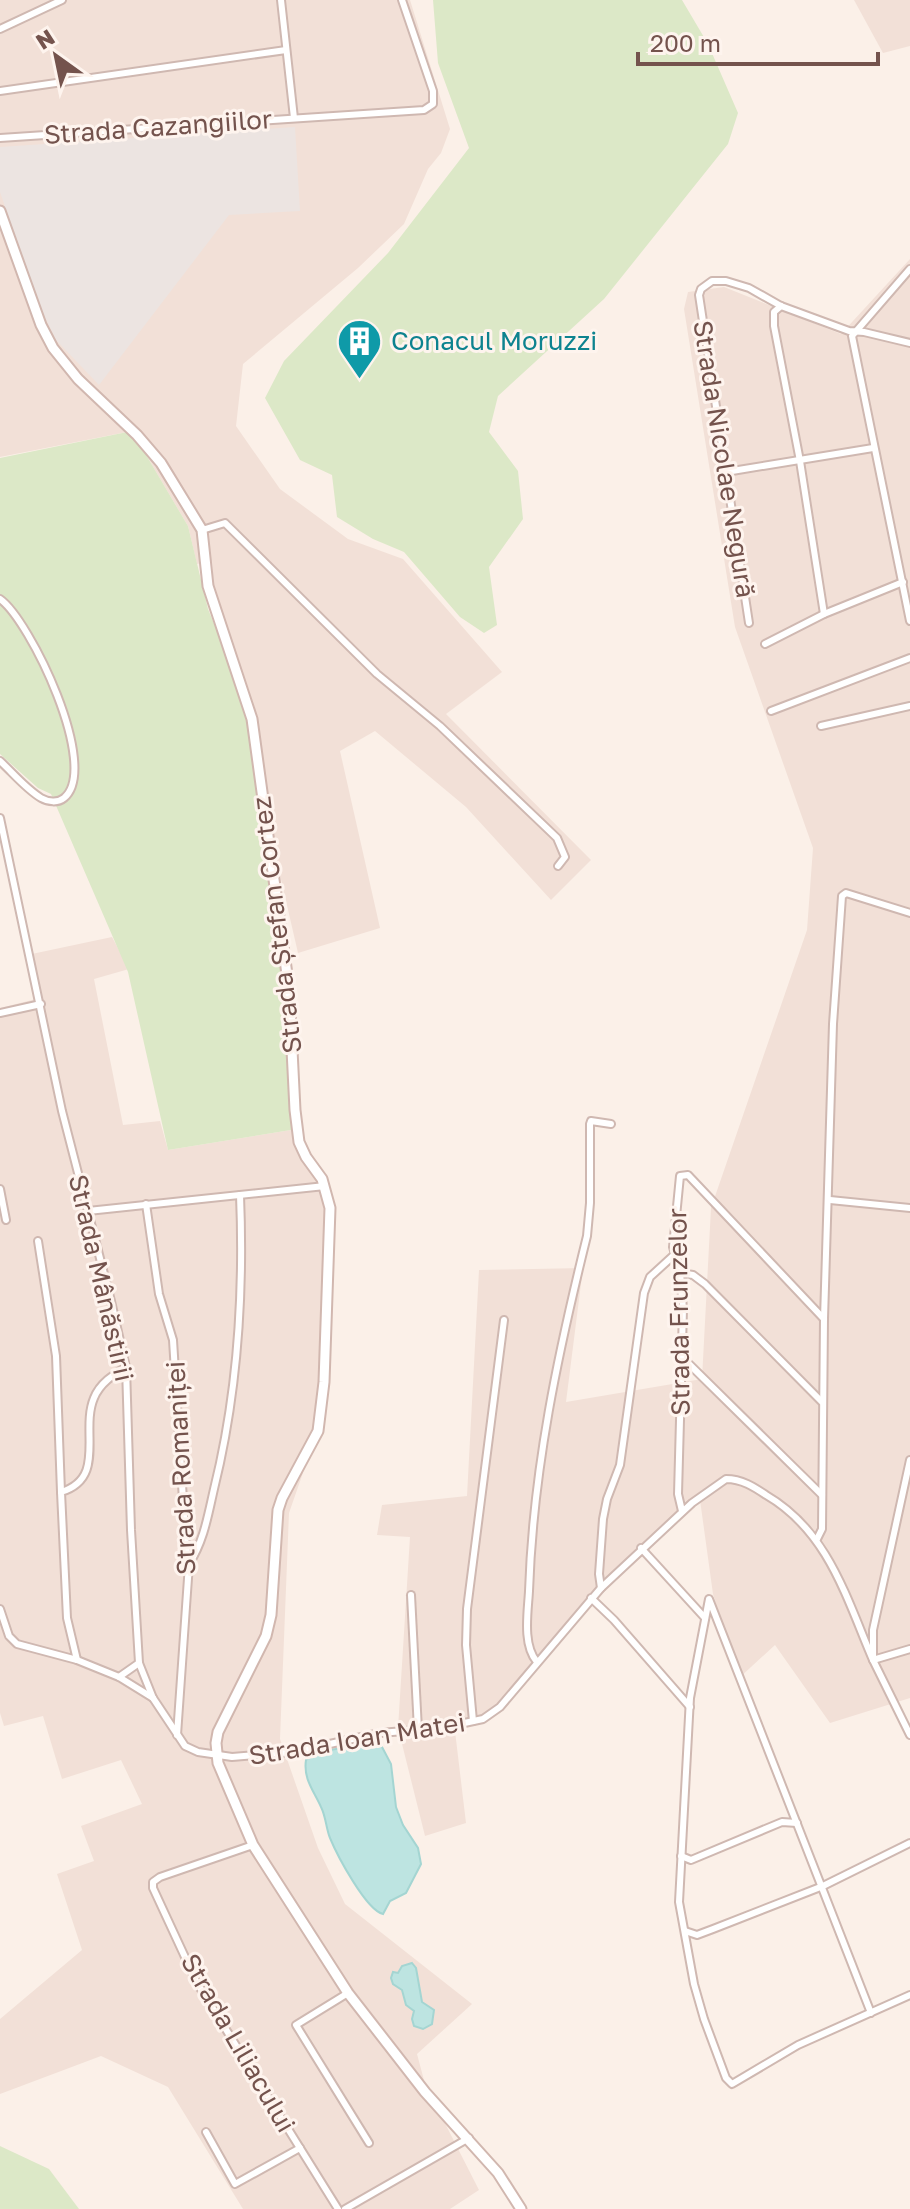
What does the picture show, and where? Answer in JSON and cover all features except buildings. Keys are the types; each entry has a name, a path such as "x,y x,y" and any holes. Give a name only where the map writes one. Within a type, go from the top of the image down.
{"street":[{"path":"0,29 62,0"},
{"name":"Strada Cazangiilor","path":"0,138 294,118 281,0"},
{"path":"294,118 429,108 434,98 433,91 402,0"},
{"path":"0,91 286,50"},
{"path":"0,211 41,325 53,348 78,379 137,435 161,463 202,530 225,523 377,674 440,726 557,838 565,857 558,866"},
{"path":"910,269 852,336 910,621"},
{"name":"Strada Nicolae Negură","path":"749,623 699,295 707,284 726,281 749,288 781,306"},
{"path":"824,614 774,312 781,306 849,331 910,343"},
{"path":"726,472 873,448"},
{"name":"Strada Ștefan Cortez","path":"202,530 207,552 208,586 252,719 289,989 299,1142 325,1186 330,1208 322,1408 318,1431 282,1498 277,1522 271,1615 266,1636 218,1732 216,1743 220,1769 253,1845 348,1993 425,2092 469,2138 513,2193 521,2209"},
{"path":"765,644 824,614 903,582"},
{"path":"0,599 19,617 65,715 75,759 75,775 71,789 64,798 53,802 42,799 2,766"},
{"path":"771,711 910,658"},
{"path":"821,726 910,706"},
{"name":"Strada Mânăstirii","path":"0,818 62,1111 126,1367 139,1663 153,1698 189,1750 218,1757"},
{"path":"817,1539 822,1529 822,1402 833,1024 843,894 910,913"},
{"path":"0,1013 41,1004"},
{"path":"537,1662 531,1651 527,1623 530,1541 544,1432 587,1236 590,1124 595,1120 611,1124"},
{"name":"Strada Frunzelor","path":"682,1511 678,1494 683,1309 680,1273 673,1256 679,1180 685,1174 824,1319"},
{"path":"88,1211 325,1186"},
{"path":"0,1189 6,1220"},
{"path":"189,1564 201,1546 220,1467 235,1381 243,1255 240,1195"},
{"path":"830,1200 910,1208"},
{"name":"Strada Romaniței","path":"146,1204 159,1294 173,1340 189,1564 177,1735"},
{"path":"38,1241 56,1356 67,1618 77,1660"},
{"path":"601,1588 599,1574 603,1519 620,1465 644,1293 650,1277 673,1256"},
{"path":"680,1273 693,1275 705,1284 822,1402"},
{"path":"473,1721 466,1645 467,1609 504,1320"},
{"path":"682,1362 689,1364 822,1495"},
{"path":"61,1492 76,1487 85,1473 89,1459 91,1407 97,1391 126,1367"},
{"path":"910,1460 873,1630 873,1660 910,1649"},
{"name":"Strada Ioan Matei","path":"218,1757 293,1752 369,1735 473,1721 491,1715 591,1598 641,1548 720,1481 738,1480 777,1501 817,1539 829,1558 873,1660 910,1735"},
{"path":"641,1548 705,1618"},
{"path":"411,1595 418,1730"},
{"path":"591,1598 690,1707"},
{"path":"871,2013 709,1599 690,1707 679,1902 694,1984 726,2078 732,2084 798,2045 871,2013 910,1995"},
{"path":"0,1609 9,1636 17,1644 77,1660 119,1677 153,1698"},
{"path":"119,1677 139,1663"},
{"path":"681,1856 691,1860 782,1822 797,1823"},
{"path":"685,1931 697,1935 823,1886 910,1843"},
{"name":"Strada Liliacului","path":"253,1845 160,1877 153,1882 153,1888 197,1983 338,2209"},
{"path":"348,1993 296,2025 369,2143"},
{"path":"206,2132 235,2184 300,2148"},
{"path":"345,2209 469,2138"}],"shaded area":[{"path":"0,0 410,0 450,129 441,153 428,169 404,224 358,268 243,364 236,426 280,489 348,539 403,559 502,672 446,714 591,860 551,900 466,807 375,731 340,751 380,928 298,953 214,589 212,561 197,564 188,526 132,431 0,457"},
{"path":"854,0 910,0 910,46 883,53"},
{"path":"295,127 300,211 229,215 99,385 56,340 38,303 0,192 0,147"},
{"path":"910,259 910,1698 830,1723 775,1645 738,1679 713,1594 700,1500 595,1597 493,1717 455,1731 466,1823 425,1836 398,1728 410,1537 377,1535 382,1505 467,1496 479,1270 583,1268 566,1402 702,1379 711,1208 807,930 813,848 735,627 684,309 688,292 724,287 841,334"},
{"path":"112,937 129,969 94,979 123,1125 160,1121 168,1150 297,1129 325,1180 335,1222 321,1421 289,1513 280,1739 318,1848 345,1904 472,2004 417,2054 425,2084 479,2190 450,2209 243,2209 168,2087 101,2056 0,2094 0,2019 82,1950 57,1874 94,1861 81,1826 142,1804 121,1760 62,1779 43,1716 4,1726 0,1713 0,1008 36,999 27,955"}],"green space":[{"path":"433,0 682,0 708,44 738,113 728,144 604,299 498,396 489,432 518,471 523,519 489,567 497,625 484,633 460,617 404,552 373,539 337,517 332,475 300,460 265,398 284,361 388,253 469,148 438,63"},
{"path":"132,431 188,526 208,609 253,719 297,1129 168,1150 128,972 51,794 38,788 0,754 0,458"},
{"path":"0,2146 49,2169 79,2209 0,2209"}],"water":[{"path":"364,1745 382,1747 391,1764 396,1807 418,1848 421,1864 406,1893 390,1901 383,1914 369,1903 345,1868 330,1838 323,1811 306,1773 306,1760 322,1751"},
{"path":"412,1963 416,1968 422,2002 434,2010 432,2024 423,2029 414,2026 414,2011 406,2005 402,1990 393,1984 391,1978 393,1972 398,1973 402,1966"}],"place":[{"name":"Conacul Moruzzi","path":"360,380"}]}
